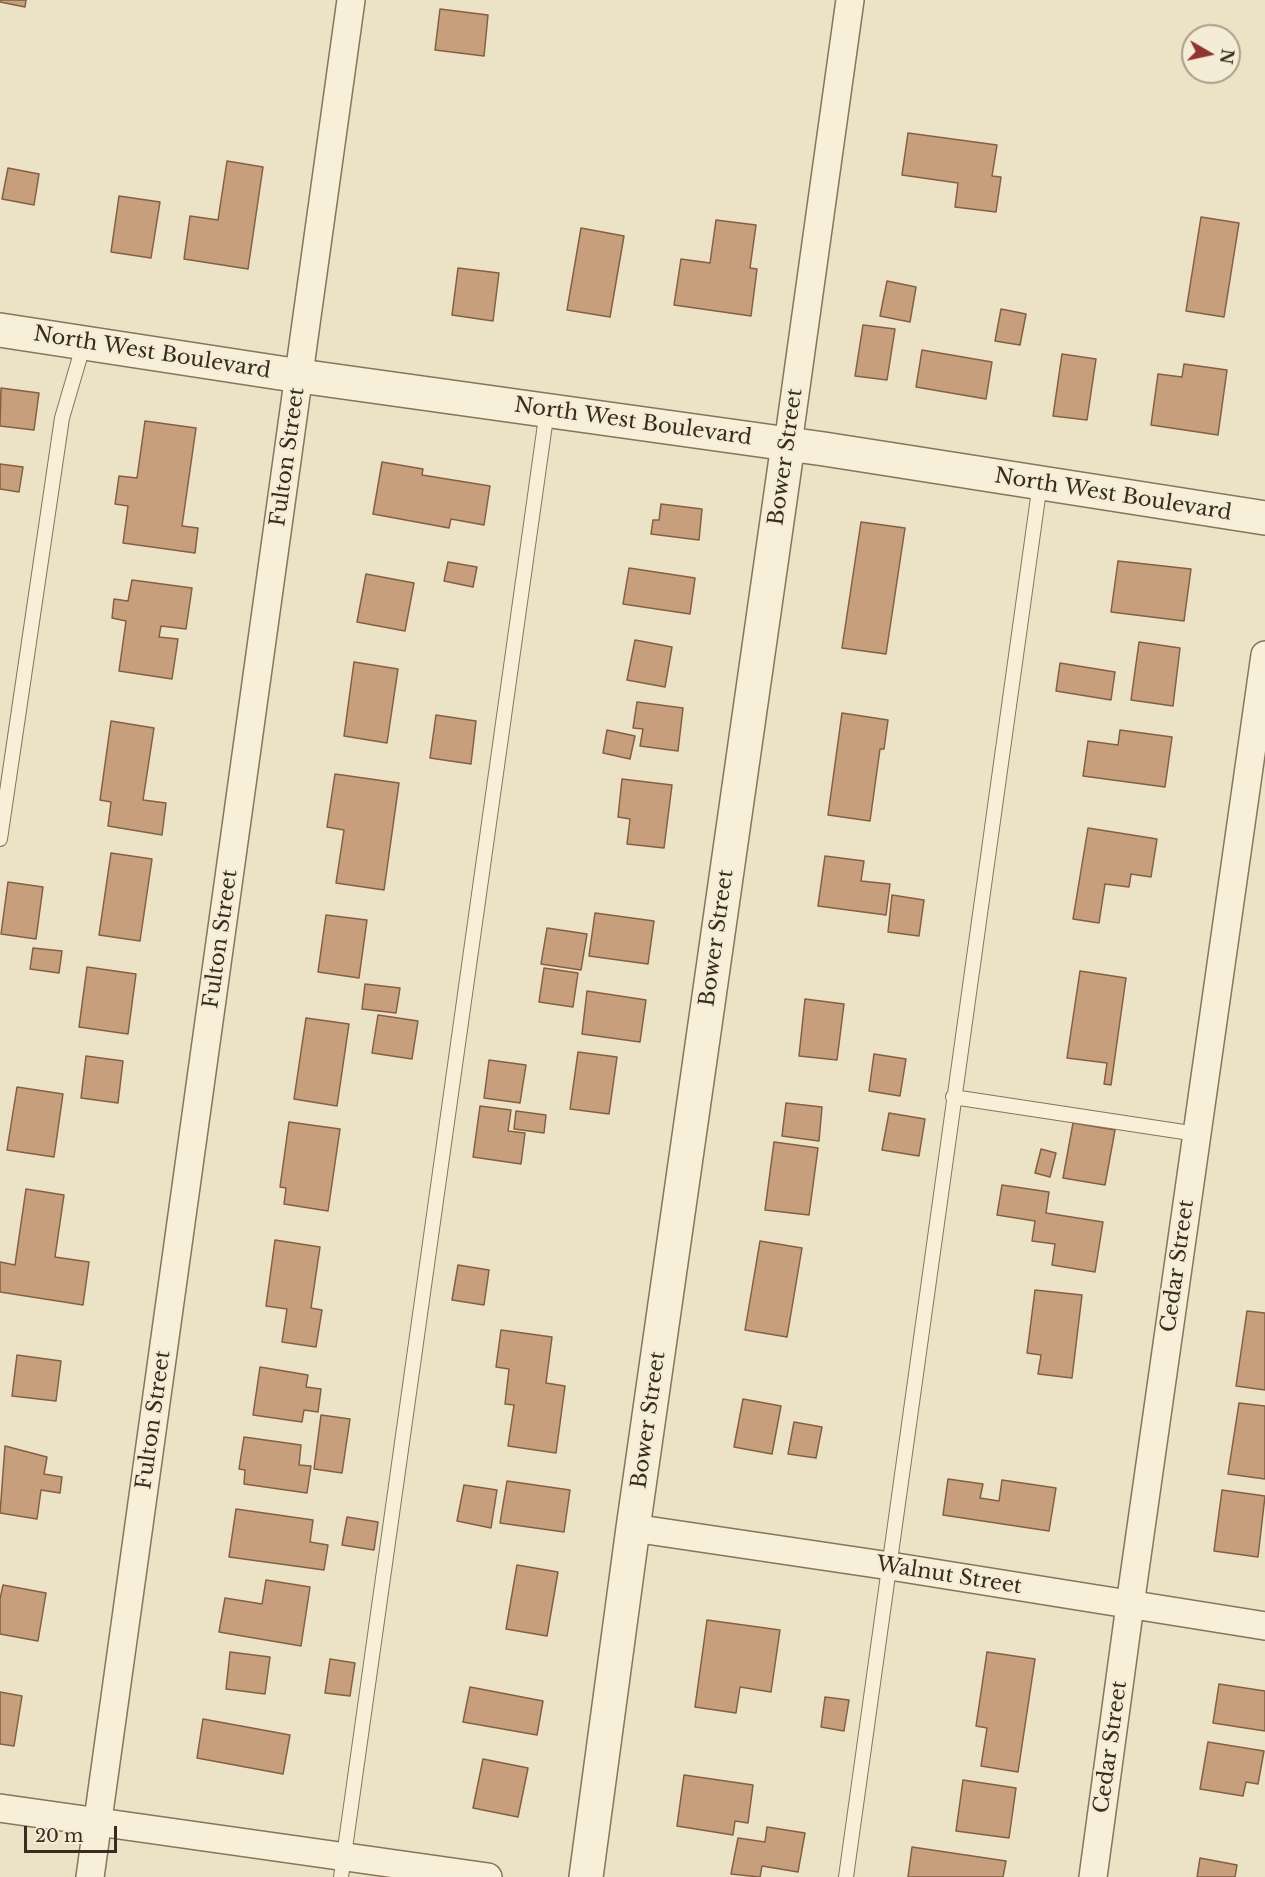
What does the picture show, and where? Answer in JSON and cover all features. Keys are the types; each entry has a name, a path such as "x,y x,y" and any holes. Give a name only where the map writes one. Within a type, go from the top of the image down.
{"street":[{"name":"Fulton Street","path":"90,1877 351,0"},
{"name":"Bower Street","path":"586,1877 633,1528 850,0"},
{"name":"North West Boulevard","path":"0,330 300,376 788,444 1265,518"},
{"name":"Cedar Street","path":"1093,1877 1265,655"},
{"name":"Walnut Street","path":"633,1528 890,1566 1265,1626"},
{"path":"0,1808 98,1822 342,1866 488,1877"}],"lane":[{"path":"0,839 62,418 84,343"},
{"path":"342,1866 547,410"},
{"path":"846,1877 1040,483"},
{"path":"953,1097 1197,1134"}],"building":[{"path":"0,0 26,0 25,7 0,2"},
{"path":"440,9 488,15 484,56 435,50"},
{"path":"908,133 997,145 992,176 1001,177 996,212 955,207 958,183 902,175"},
{"path":"227,161 263,167 248,269 184,259 190,216 218,220"},
{"path":"8,168 39,174 34,205 2,199"},
{"path":"119,196 160,202 151,258 111,252"},
{"path":"1201,217 1239,223 1224,317 1186,311"},
{"path":"716,220 756,225 750,268 757,269 751,316 674,305 681,259 710,263"},
{"path":"581,228 624,236 610,317 567,310"},
{"path":"458,268 499,273 493,321 452,315"},
{"path":"887,281 916,287 910,322 880,316"},
{"path":"1001,309 1026,314 1020,345 995,341"},
{"path":"863,325 895,329 887,380 855,376"},
{"path":"922,350 992,362 986,399 916,387"},
{"path":"1062,354 1096,359 1087,420 1053,416"},
{"path":"1184,364 1227,370 1218,435 1151,425 1158,374 1182,377"},
{"path":"1,388 39,393 34,430 0,426"},
{"path":"145,421 196,428 182,526 198,528 195,553 123,543 128,506 115,504 119,476 137,478"},
{"path":"382,462 423,469 422,475 490,486 484,525 451,519 449,528 373,514"},
{"path":"0,464 23,467 19,492 0,489"},
{"path":"661,504 702,509 699,540 651,534 653,520 659,520"},
{"path":"861,522 905,528 886,654 842,648"},
{"path":"1118,561 1191,569 1184,621 1111,612"},
{"path":"448,562 477,567 473,587 444,581"},
{"path":"629,568 695,578 690,614 623,604"},
{"path":"366,574 414,583 405,631 357,622"},
{"path":"132,580 192,588 186,629 161,626 159,637 178,639 172,679 119,671 126,621 112,618 114,599 128,601"},
{"path":"635,640 672,647 665,687 627,680"},
{"path":"1139,642 1180,648 1173,706 1131,700"},
{"path":"354,662 398,669 387,743 344,736"},
{"path":"1060,663 1115,672 1111,700 1056,691"},
{"path":"637,702 683,708 678,751 640,746 643,729 633,728"},
{"path":"842,713 888,720 884,749 880,749 870,821 828,815"},
{"path":"436,715 476,721 471,764 430,758"},
{"path":"111,721 154,728 143,800 166,803 162,835 108,826 111,802 100,800"},
{"path":"607,730 635,736 630,759 603,753"},
{"path":"1120,730 1172,737 1165,787 1083,776 1088,741 1118,745"},
{"path":"335,774 399,783 384,890 336,883 344,830 327,827"},
{"path":"622,779 672,785 664,848 627,844 630,819 618,817"},
{"path":"1088,828 1157,839 1151,877 1131,874 1129,887 1105,884 1099,923 1073,919"},
{"path":"111,853 152,859 140,941 99,935"},
{"path":"825,856 864,861 861,881 890,884 886,915 818,906"},
{"path":"8,882 43,887 36,939 1,934"},
{"path":"892,895 924,900 919,936 888,932"},
{"path":"595,913 654,921 648,964 589,956"},
{"path":"326,915 367,920 359,978 318,972"},
{"path":"547,928 587,934 581,970 541,964"},
{"path":"33,948 62,951 59,973 30,969"},
{"path":"87,967 136,974 128,1034 79,1027"},
{"path":"544,968 578,973 573,1007 539,1002"},
{"path":"1080,971 1126,978 1111,1085 1104,1084 1107,1063 1067,1058"},
{"path":"365,984 400,988 396,1013 362,1009"},
{"path":"587,991 646,1000 640,1042 582,1034"},
{"path":"805,999 844,1004 837,1060 799,1056"},
{"path":"378,1015 418,1021 412,1059 372,1053"},
{"path":"306,1018 349,1024 337,1106 294,1099"},
{"path":"578,1052 617,1057 609,1114 570,1109"},
{"path":"874,1054 906,1059 900,1096 869,1091"},
{"path":"86,1056 123,1061 118,1103 81,1098"},
{"path":"489,1060 526,1065 520,1103 484,1098"},
{"path":"17,1087 63,1094 54,1157 7,1150"},
{"path":"786,1103 822,1107 819,1141 782,1136"},
{"path":"480,1106 511,1110 508,1131 525,1133 521,1164 473,1157"},
{"path":"516,1111 546,1115 544,1133 514,1129"},
{"path":"889,1113 925,1119 919,1156 882,1150"},
{"path":"289,1122 340,1129 328,1211 284,1204 286,1188 280,1187"},
{"path":"1073,1123 1115,1130 1105,1185 1063,1178"},
{"path":"774,1142 818,1148 809,1215 765,1210"},
{"path":"1041,1149 1056,1153 1050,1177 1035,1173"},
{"path":"1002,1185 1049,1192 1046,1213 1103,1222 1095,1272 1052,1265 1055,1244 1032,1241 1035,1221 997,1215"},
{"path":"26,1189 64,1195 55,1257 89,1262 83,1305 0,1292 0,1262 15,1265"},
{"path":"275,1240 320,1247 311,1308 322,1310 316,1347 282,1342 287,1309 266,1306"},
{"path":"760,1241 802,1248 787,1337 745,1330"},
{"path":"458,1265 489,1270 484,1305 452,1300"},
{"path":"1035,1290 1082,1295 1072,1378 1038,1374 1041,1355 1027,1353"},
{"path":"1247,1311 1265,1313 1265,1390 1236,1386"},
{"path":"501,1330 552,1337 546,1383 565,1386 556,1453 508,1446 514,1405 505,1404 509,1369 496,1367"},
{"path":"17,1355 61,1361 56,1401 12,1396"},
{"path":"260,1367 308,1375 306,1387 321,1389 318,1412 304,1410 302,1422 253,1415"},
{"path":"743,1399 781,1406 772,1454 734,1447"},
{"path":"1239,1403 1265,1406 1265,1479 1228,1474"},
{"path":"321,1415 350,1419 342,1473 314,1469"},
{"path":"794,1422 822,1427 816,1458 788,1454"},
{"path":"244,1437 301,1445 299,1465 311,1466 307,1493 244,1484 245,1470 239,1469"},
{"path":"5,1446 47,1457 44,1474 62,1477 60,1493 41,1490 37,1519 0,1513"},
{"path":"948,1479 983,1484 980,1498 999,1501 1002,1480 1056,1488 1049,1531 943,1515"},
{"path":"507,1481 570,1490 564,1532 500,1523"},
{"path":"464,1485 497,1490 491,1528 457,1521"},
{"path":"1222,1490 1265,1496 1258,1557 1214,1551"},
{"path":"236,1509 313,1520 310,1542 328,1545 324,1570 229,1557"},
{"path":"347,1517 378,1522 374,1550 342,1545"},
{"path":"517,1565 558,1572 547,1636 506,1629"},
{"path":"266,1580 310,1587 301,1646 219,1632 225,1598 262,1604"},
{"path":"3,1585 46,1593 38,1641 0,1634 0,1599"},
{"path":"707,1620 780,1630 771,1692 740,1687 736,1713 695,1707"},
{"path":"230,1652 270,1657 265,1694 226,1689"},
{"path":"987,1652 1035,1659 1018,1772 981,1766 987,1728 976,1726"},
{"path":"330,1659 355,1663 350,1696 325,1693"},
{"path":"1219,1684 1265,1691 1265,1731 1213,1723"},
{"path":"470,1687 543,1701 537,1735 463,1722"},
{"path":"0,1692 22,1696 14,1746 0,1744"},
{"path":"825,1697 849,1700 844,1731 821,1727"},
{"path":"203,1719 290,1735 283,1774 197,1758"},
{"path":"1208,1742 1264,1751 1258,1784 1246,1782 1243,1796 1200,1789"},
{"path":"483,1759 528,1768 518,1817 473,1808"},
{"path":"684,1775 753,1785 748,1823 735,1821 733,1835 677,1826"},
{"path":"963,1780 1016,1788 1009,1838 956,1831"},
{"path":"767,1827 805,1833 798,1872 762,1866 760,1877 731,1874 738,1838 765,1842"},
{"path":"912,1847 1006,1861 1003,1877 908,1877"},
{"path":"1200,1858 1237,1865 1235,1877 1197,1877"}]}
